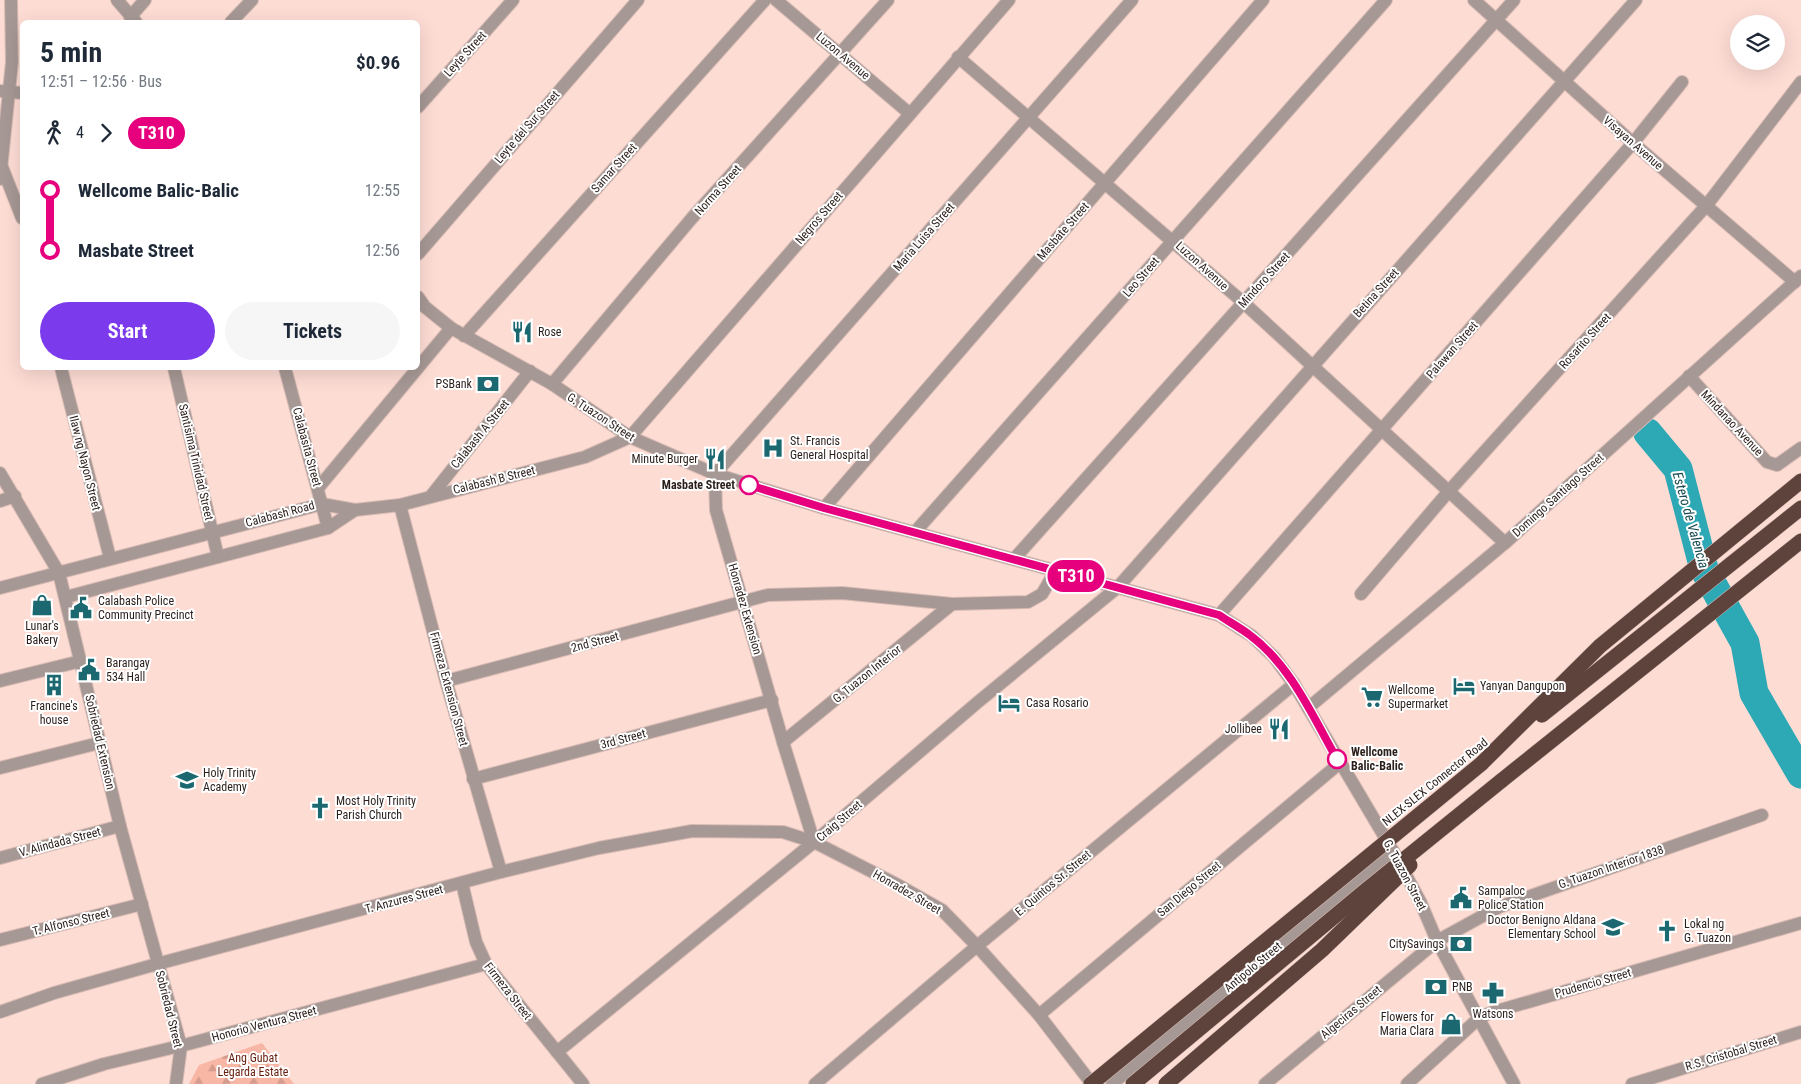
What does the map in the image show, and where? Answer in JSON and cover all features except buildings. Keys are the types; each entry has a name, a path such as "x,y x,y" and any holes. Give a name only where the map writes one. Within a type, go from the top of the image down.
{"highway":[{"path":"1481,764 1600,646 1801,481"},
{"name":"NLEX-SLEX Connector Road","path":"1092,1084 1481,764 1801,508"},
{"path":"1133,1084 1357,897 1801,541"},
{"path":"1166,1084 1322,950 1501,781"},
{"path":"1082,1084 1174,1015"}],"street":[{"path":"11,0 6,19 12,62 5,91 1,173 20,214"},
{"path":"117,0 133,20 145,0"},
{"path":"233,20 252,0"},
{"name":"Leyte Street","path":"420,105 513,0"},
{"name":"Leyte del Sur Street","path":"420,252 638,0"},
{"name":"Samar Street","path":"464,336 765,0"},
{"name":"Luzon Avenue","path":"776,0 909,113"},
{"name":"Norma Street","path":"552,384 692,218 888,0"},
{"name":"Negros Street","path":"630,437 909,113 1009,0"},
{"name":"Maria Luisa Street","path":"715,474 1132,0"},
{"name":"Masbate Street","path":"824,508 1263,0"},
{"name":"Leo Street","path":"915,532 1386,0"},
{"name":"Visayan Avenue","path":"1474,0 1564,82 1706,206 1798,279"},
{"name":"Mindoro Street","path":"1014,559 1514,0"},
{"name":"Betina Street","path":"1118,587 1636,0"},
{"name":"Luzon Avenue","path":"958,57 1106,182 1244,303 1505,543"},
{"name":"Palawan Street","path":"1219,615 1633,143 1682,82"},
{"name":"Rosarito Street","path":"1361,594 1449,491 1706,206 1801,82"},
{"path":"5,91 20,93"},
{"name":"Domingo Santiago Street","path":"1308,708 1505,543 1798,279"},
{"name":"G. Tuazon Street","path":"420,300 425,307 451,328 552,384 630,437 715,474 824,508 1219,615 1252,636 1274,657 1294,684 1392,851 1420,901 1437,940 1514,1084"},
{"name":"Calabash Road","path":"420,365 451,328"},
{"name":"Ilaw ng Nayon Street","path":"62,370 110,558"},
{"name":"Santisima Trinidad Street","path":"174,370 218,557"},
{"name":"Calabasita Street","path":"286,370 319,487 328,528"},
{"name":"Calabash Road","path":"319,487 416,370"},
{"name":"Calabash A Street","path":"431,496 530,371"},
{"name":"Mindanao Avenue","path":"1689,376 1767,462 1777,465 1801,448"},
{"name":"Calabash B Street","path":"354,510 400,504 585,457 630,437"},
{"name":"Sobriedad Extension","path":"0,473 59,573 99,743 157,964"},
{"name":"Honradez Extension","path":"715,474 716,510 783,742"},
{"path":"0,501 15,496"},
{"name":"Calabash Road","path":"0,588 322,504 354,510"},
{"name":"Firmeza Extension Street","path":"400,504 446,681 501,872"},
{"name":"Calabash Road","path":"66,597 328,528 354,510"},
{"path":"743,602 768,595 842,593 952,604 1028,602 1042,594 1056,570"},
{"name":"Craig Street","path":"557,1052 814,842 978,702 1118,587"},
{"name":"2nd Street","path":"446,681 743,602"},
{"name":"G. Tuazon Interior","path":"783,742 952,604"},
{"path":"0,681 81,661"},
{"name":"E. Quintos Sr. Street","path":"815,1084 977,946 1294,684"},
{"name":"3rd Street","path":"473,779 772,700"},
{"path":"783,742 814,842"},
{"path":"0,768 99,743"},
{"name":"San Diego Street","path":"1039,1014 1340,764"},
{"name":"G. Tuazon Interior 1838","path":"1437,940 1500,907 1762,815"},
{"name":"V. Alindada Street","path":"0,858 120,826"},
{"name":"T. Anzures Street","path":"0,1012 54,993 157,964 501,872 599,848 692,831 783,832 814,842"},
{"name":"Honradez Street","path":"814,842 942,910 1039,1014 1092,1084"},
{"name":"Antipolo Street","path":"1112,1084 1392,851"},
{"name":"Firmeza Street","path":"462,883 476,942 486,964 583,1084"},
{"name":"T. Alfonso Street","path":"0,940 142,904"},
{"name":"Prudencio Street","path":"1407,1084 1479,1018 1490,1013 1801,923"},
{"name":"Algeciras Street","path":"1265,1084 1437,940"},
{"name":"Sobriedad Street","path":"157,964 181,1046 176,1084"},
{"name":"Honorio Ventura Street","path":"42,1084 104,1064 181,1046 486,964"},
{"name":"R.S. Cristobal Street","path":"1632,1084 1801,1032"}],"green space":[{"name":"Ang Gubat Legarda Estate","path":"262,1043 294,1084 189,1084 199,1065"}],"waterway":[{"name":"Estero de Valencia","path":"1648,433 1678,469 1704,569 1745,643 1754,693 1801,774"}],"bus line":[{"name":"T310","path":"749,485 824,508 1219,615 1252,636 1274,657 1294,684 1337,759"}],"place":[{"name":"Rose","path":"522,332"},
{"name":"PSBank","path":"488,384"},
{"name":"St. Francis General Hospital","path":"773,448"},
{"name":"Minute Burger","path":"715,459"},
{"name":"Masbate Street","path":"749,485"},
{"name":"Lunar's Bakery","path":"42,605"},
{"name":"Calabash Police Community Precinct","path":"81,608"},
{"name":"Barangay 534 Hall","path":"89,670"},
{"name":"Francine's house","path":"54,685"},
{"name":"Yanyan Dangupon","path":"1464,686"},
{"name":"Wellcome Supermarket","path":"1372,697"},
{"name":"Casa Rosario","path":"1009,703"},
{"name":"Jollibee","path":"1279,729"},
{"name":"Wellcome Balic-Balic","path":"1337,759"},
{"name":"Holy Trinity Academy","path":"187,780"},
{"name":"Most Holy Trinity Parish Church","path":"320,808"},
{"name":"Sampaloc Police Station","path":"1461,898"},
{"name":"Doctor Benigno Aldana Elementary School","path":"1613,927"},
{"name":"Lokal ng G. Tuazon","path":"1667,931"},
{"name":"CitySavings","path":"1461,944"},
{"name":"PNB","path":"1436,987"},
{"name":"Watsons","path":"1493,993"},
{"name":"Flowers for Maria Clara","path":"1451,1024"}]}
